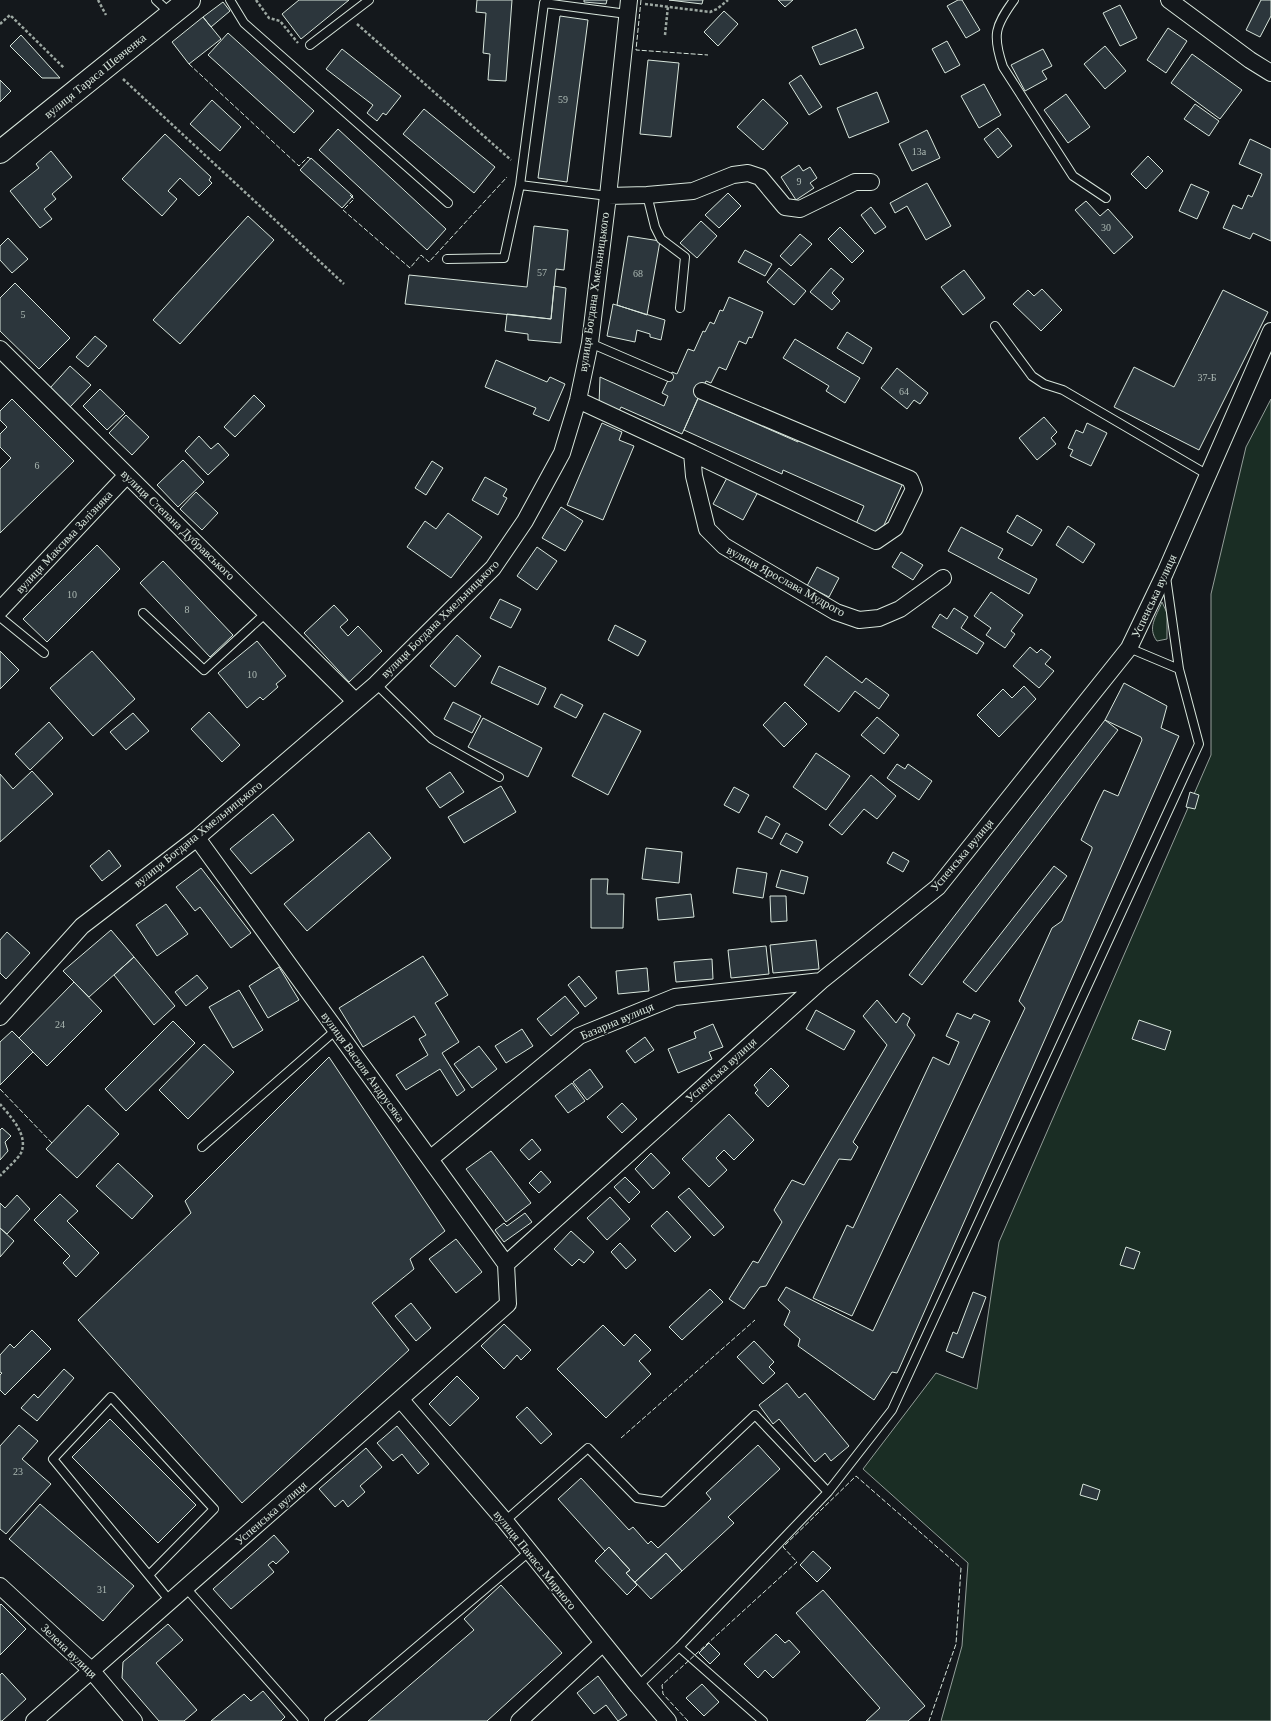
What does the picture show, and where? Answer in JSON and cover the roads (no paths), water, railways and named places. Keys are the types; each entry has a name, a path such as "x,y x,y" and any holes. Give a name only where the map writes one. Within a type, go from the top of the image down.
{"main road":[{"name":"вулиця Тараса Шевченка","path":"0,152 112,64 190,0"}],"street":[{"path":"1169,0 1250,60 1271,73"},
{"name":"вулиця Богдана Хмельницького","path":"0,1017 82,926 197,838 376,684 493,568 524,521 562,453 578,400 590,343 633,6"},
{"path":"608,196 647,196 693,192 733,175 748,173 760,177 785,207 800,209 855,182 870,182"},
{"name":"Успенська вулиця","path":"34,1721 401,1400 508,1304 506,1264 820,981 938,887 1129,648 1165,573 1271,331"},
{"name":"вулиця Степана Дубравського","path":"0,349 267,612 355,701"},
{"path":"578,400 876,541 896,528 914,489 910,479 702,391"},
{"name":"вулиця Ярослава Мудрого","path":"692,453 694,476 707,529 724,546 836,612 859,620 879,618 900,609 943,578"},
{"name":"вулиця Максима Залізняка","path":"0,610 127,475"},
{"name":"вулиця Василя Андрусяка","path":"197,838 506,1264"},
{"name":"Базарна вулиця","path":"430,1159 579,1036 676,997 820,981"},
{"name":"вулиця Панаса Мирного","path":"401,1400 505,1521 668,1721"},
{"name":"Зелена вулиця","path":"0,1586 91,1670 134,1721"},
{"path":"519,1721 603,1643"}],"lane":[{"path":"156,0 172,14"},
{"path":"230,0 244,23 448,203"},
{"path":"310,45 369,0"},
{"path":"1014,0 1003,15 997,30 996,48 1003,66 1073,176 1106,198"},
{"path":"447,259 504,258 520,185 543,2 633,6"},
{"path":"520,185 608,196"},
{"path":"647,196 655,227 661,239 685,257 680,308"},
{"path":"995,326 1032,376 1044,384 1063,390 1208,475"},
{"path":"590,343 669,377"},
{"path":"638,1686 679,1647 828,1492 892,1410 1199,744 1179,669 1165,573"},
{"path":"143,613 204,670 267,612"},
{"path":"0,617 44,653"},
{"path":"1129,648 1179,669"},
{"path":"376,684 432,739 499,777"},
{"path":"202,1147 336,1030"},
{"path":"149,1575 214,1509 110,1397 53,1459 170,1601"},
{"path":"505,1521 588,1448 637,1498 663,1502 756,1415 828,1492"},
{"path":"329,1721 529,1552"},
{"path":"186,1588 304,1721"},
{"path":"679,1647 763,1721"}]}
